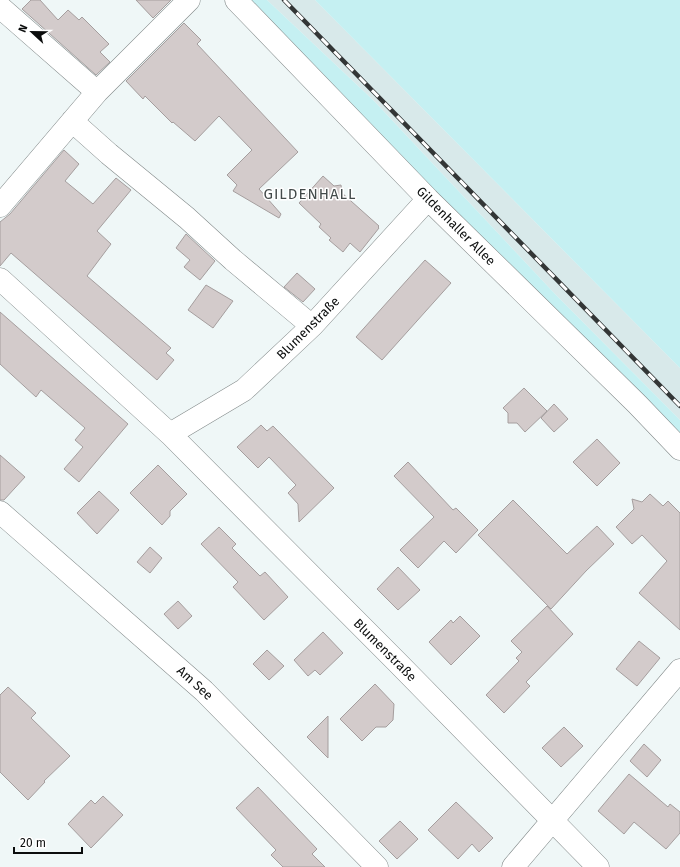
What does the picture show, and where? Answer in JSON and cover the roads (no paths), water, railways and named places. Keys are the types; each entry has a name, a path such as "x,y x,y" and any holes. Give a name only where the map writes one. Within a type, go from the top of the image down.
{"street":[{"path":"0,206 97,92 189,0"},
{"name":"Gildenhaller Allee","path":"236,0 428,199 637,404 680,449"},
{"path":"0,7 97,92"},
{"path":"72,121 312,326"},
{"name":"Blumenstraße","path":"170,434 244,390 312,326 428,199"},
{"name":"Blumenstraße","path":"0,279 170,434 392,656 598,867"},
{"name":"Am See","path":"0,512 204,691 377,867"},
{"path":"513,867 680,670"}],"railway":[{"path":"284,0 680,406"}],"district":[{"name":"GILDENHALL","path":"310,194"}]}
